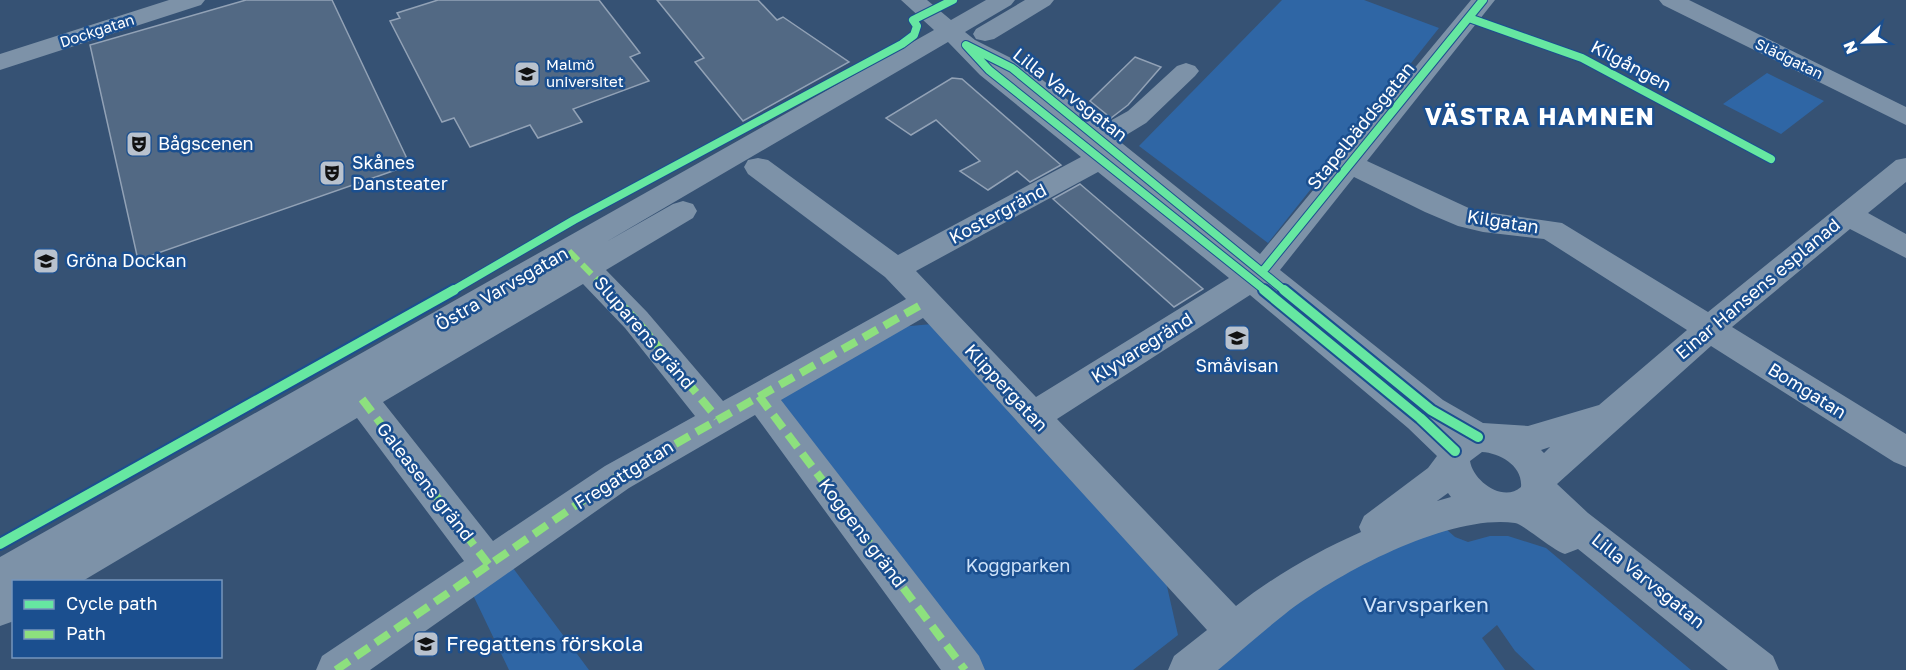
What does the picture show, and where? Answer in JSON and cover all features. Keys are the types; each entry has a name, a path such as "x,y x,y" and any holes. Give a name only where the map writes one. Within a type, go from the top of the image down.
{"street":[{"name":"Dockgatan","path":"0,62 193,0"},
{"name":"Lilla Varvsgatan","path":"913,0 958,38 1005,62 1101,150 1257,275 1420,418 1469,447"},
{"name":"Östra Varvsgatan","path":"49,580 362,399 578,259 758,167 958,38 1003,0"},
{"name":"Östra Varvsgatan","path":"0,577 578,259 958,38 1042,0"},
{"name":"Stapelbäddsgatan","path":"1257,275 1352,164 1483,0"},
{"name":"Slädgatan","path":"1671,0 1906,117"},
{"name":"Kostergränd","path":"896,269 1101,150 1112,132 1137,117 1186,71"},
{"name":"Einar Hansens esplanad","path":"1524,495 1709,329 1847,214 1904,162"},
{"name":"Kilgatan","path":"1352,164 1460,215 1483,222 1530,225 1552,230 1709,329"},
{"name":"Klippergatan","path":"758,167 896,269 1234,632"},
{"path":"1847,214 1906,247"},
{"name":"Sluparens gränd","path":"578,259 636,320 717,418"},
{"name":"Klyvaregränd","path":"1032,417 1257,275"},
{"name":"Fregattgatan","path":"336,670 616,477 926,302"},
{"name":"Bomgatan","path":"1709,329 1906,452"},
{"name":"Koggens gränd","path":"759,396 965,670"},
{"name":"Galeasens gränd","path":"362,399 489,565"},
{"name":"Einar Hansens esplanad","path":"1469,447 1528,440 1617,411"},
{"path":"1336,561 1369,533 1440,480 1469,447 1514,446 1526,456 1524,495"},
{"path":"1469,447 1455,474 1468,492 1524,495"},
{"name":"Lilla Varvsgatan","path":"1524,495 1563,536 1729,670"},
{"name":"Lilla Varvsgatan","path":"1524,495 1575,524 1759,670"},
{"path":"1188,670 1273,600 1336,561 1417,524 1462,509 1524,495"}],"green space":[{"path":"1282,0 1364,0 1439,28 1268,243 1139,146"},
{"path":"1767,73 1824,101 1781,134 1723,104"},
{"name":"Koggparken","path":"932,324 1166,582 1178,635 1133,670 973,670 779,415 783,390 900,327"},
{"name":"Varvsparken","path":"1446,529 1455,537 1468,542 1490,536 1508,536 1546,548 1691,670 1535,670 1515,651 1497,625 1482,638 1505,670 1210,670 1306,592 1356,561"},
{"path":"513,568 589,670 509,670 473,595"}],"building":[{"path":"246,0 332,0 410,165 138,260 90,45"},
{"name":"Malmö universitet","path":"438,0 599,0 640,53 630,57 649,81 573,109 582,122 538,138 530,125 470,147 454,118 442,122 390,21 400,18 397,13"},
{"path":"657,0 758,0 777,20 783,17 849,62 743,121 695,62 704,58"},
{"path":"1135,57 1161,67 1128,105 1111,118 1090,101"},
{"path":"952,78 962,79 1061,165 1030,182 1017,171 988,190 960,171 980,161 936,120 911,135 886,118"},
{"path":"1080,184 1203,289 1174,307 1053,199"}],"marked path":[{"path":"569,251 636,320 717,418"},
{"path":"336,670 617,477 926,302"},
{"path":"759,396 965,670"},
{"path":"362,399 489,565"}],"cycle path":[{"path":"0,544 361,344 574,220 902,44 914,35 917,26 913,20 953,0"},
{"path":"1263,271 1483,0"},
{"name":"Kilgången","path":"1469,18 1582,58 1771,159"},
{"path":"1455,451 1420,418 1251,279 989,70 966,45 1012,68 1431,410 1478,437"}],"place":[{"name":"Malmö universitet","path":"527,74"},
{"name":"Bågscenen","path":"139,144"},
{"name":"Skånes Dansteater","path":"332,173"},
{"name":"Gröna Dockan","path":"46,261"},
{"name":"Småvisan","path":"1237,338"},
{"name":"Fregattens förskola","path":"426,644"}],"district":[{"name":"VÄSTRA HAMNEN","path":"1540,117"}]}
